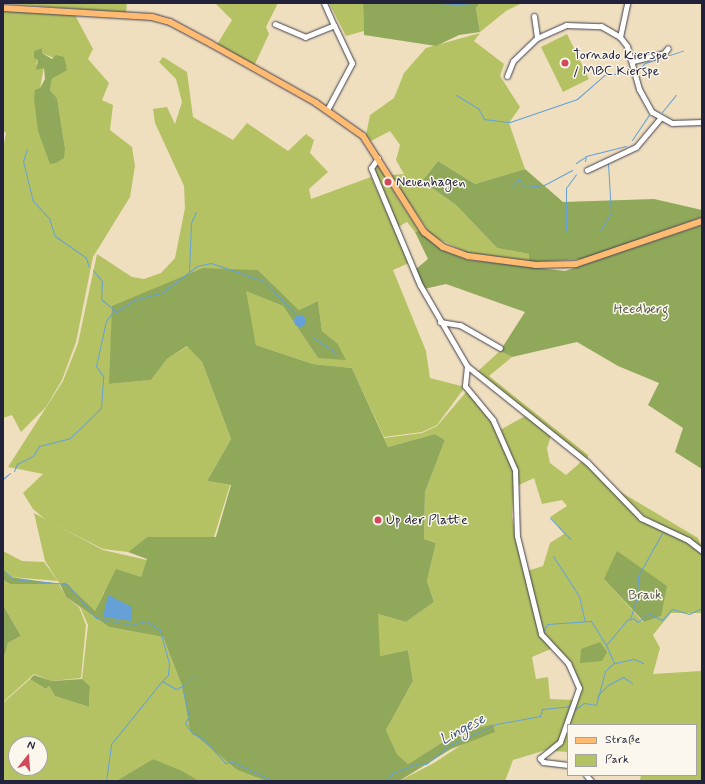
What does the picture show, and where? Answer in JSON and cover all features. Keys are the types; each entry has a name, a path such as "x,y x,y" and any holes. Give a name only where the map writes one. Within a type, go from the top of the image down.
{"main road":[{"path":"3,8 161,19 327,110 363,136 424,232 443,248 483,259 536,265 576,264 702,221"}],"street":[{"path":"324,3 352,63 327,110"},
{"path":"620,37 626,3"},
{"path":"534,16 536,38"},
{"path":"507,76 517,56 536,38 578,23 601,26 620,37 634,61 646,105 660,118 672,123 702,122"},
{"path":"275,24 305,37 334,25"},
{"path":"634,61 664,53 668,48"},
{"path":"587,170 636,147 660,118"},
{"path":"378,158 371,168 408,257 440,322 467,366 587,462 642,518 688,540 702,551"},
{"path":"440,322 460,324 500,348"},
{"path":"467,366 465,386 493,420 515,470 517,536 541,634 568,663 579,688 560,742 540,758 543,762 567,765"}],"green space":[{"path":"3,3 127,3 126,13"},
{"path":"215,3 278,3 266,27 269,34 254,66 216,46 232,20"},
{"path":"329,3 363,3 364,31 346,36"},
{"path":"363,3 480,3 476,8 480,32 459,35 436,46 364,35"},
{"path":"480,3 522,3 506,11 480,32 476,8"},
{"path":"3,11 75,15 93,49 88,59 109,83 102,100 113,105 110,130 132,147 135,166 130,197 93,257 76,342 62,380 46,407 21,432 12,415 3,418 3,149 6,133 3,131","holes":["42,48 42,53 63,62 67,69 52,79 50,90 57,98 65,148 48,158 36,110 44,67 36,64 38,60 34,57 35,51"]},
{"path":"480,33 474,41 504,64 500,76 520,107 509,123 525,169 475,184 438,161 422,181 456,205 497,248 529,254 529,262 468,253 432,236 390,175 404,174 396,160 400,145 390,131 371,141 366,135 370,115 394,98 404,73 426,48"},
{"name":"Tornado Kierspe / MBC Kierspe","path":"567,34 589,79 563,92 541,47"},
{"path":"42,48 42,53 52,59 56,55 64,57 67,70 52,79 50,90 57,98 65,148 64,158 56,163 50,164 38,131 34,99 35,90 40,88 45,79 44,68 36,70 38,60 34,58 34,51"},
{"path":"163,57 187,72 193,117 233,140 247,123 288,151 306,134 314,140 310,153 328,172 309,189 311,199 371,177 409,263 393,270 426,351 430,378 465,387 437,425 422,432 384,437 352,368 313,364 256,345 245,290 283,306 318,358 337,343 322,331 318,301 299,310 258,270 109,384 151,380 167,359 188,346 202,362 231,439 207,481 230,485 214,537 147,537 128,552 103,549 46,520 33,509 23,493 43,474 8,467 63,381 78,343 97,254 132,277 144,279 161,273 175,258 185,208 184,186 155,123 153,109 167,107 175,124 182,102 176,79 159,62"},
{"path":"438,161 475,184 525,169 563,202 654,199 702,210 702,217 583,259 529,262 529,254 497,248 456,205 422,181"},
{"path":"378,163 397,197 419,231 415,232 407,222 398,227 373,169"},
{"name":"Heedberg","path":"702,225 702,469 675,452 683,428 648,405 659,383 618,366 577,342 512,357 500,351 525,312 446,284 424,289 416,269 428,259 415,232 419,231 441,250 468,260 565,271"},
{"path":"203,268 258,270 299,310 318,301 322,331 337,343 346,360 318,358 283,306 246,291 256,345 313,364 352,368 388,447 435,434 445,440 425,492 424,539 436,543 427,581 434,602 406,622 378,614 380,656 408,650 413,681 386,730 397,754 408,764 457,733 493,724 495,732 451,749 399,781 266,781 237,770 190,731 182,686 163,637 109,627 66,597 60,584 65,582 95,611 116,569 141,577 147,559 128,552 147,537 216,537 231,485 207,481 231,439 202,362 187,346 167,359 151,380 109,384 112,306"},
{"path":"500,351 512,357 489,376 588,455 588,460 478,371"},
{"path":"467,391 491,418 515,470 512,516 516,537 540,634 553,648 532,657 536,679 548,677 550,699 575,700 560,740 546,750 513,760 505,781 399,781 434,763 493,724 457,733 408,764 397,754 386,730 413,681 408,650 380,656 377,638 378,614 406,622 434,602 427,581 436,543 424,539 425,492 445,440 435,434 388,447 384,438 422,433 437,426"},
{"path":"527,415 551,435 547,449 550,463 566,475 582,461 640,518 687,541 702,553 702,613 671,613 653,635 660,648 653,674 701,671 702,781 640,781 641,776 697,776 697,724 567,724 580,688 569,662 542,633 527,571 543,566 550,543 564,534 550,517 567,506 562,500 542,504 534,478 517,486 516,470 500,430","holes":["604,579 661,616 643,622"]},
{"path":"619,491 698,538 702,547 643,515"},
{"path":"34,513 103,550 147,560 141,577 104,592 95,612 65,582 60,584 45,561"},
{"path":"3,551 22,561 44,562 58,581 10,577 3,570"},
{"name":"Brauk","path":"617,551 667,586 661,616 644,622 604,579"},
{"path":"3,570 10,577 59,584 10,584 3,580"},
{"path":"3,580 10,584 59,584 66,597 79,607 86,625 81,678 52,681 34,674 3,702 3,656 8,643 21,636 3,605"},
{"path":"3,605 21,636 8,643 4,656"},
{"path":"80,607 109,627 163,637 182,686 190,731 237,770 266,781 199,781 153,759 116,781 3,781 3,703 30,679 46,689 49,686 55,696 89,707 90,686 82,679 88,625"},
{"path":"600,642 607,652 602,661 580,663 581,649"},
{"path":"34,675 52,681 82,679 90,686 89,707 55,696 49,686 46,689 30,679"},
{"path":"567,725 567,752 553,751 560,745"},
{"path":"153,759 182,771 199,781 116,781"}],"water":[{"path":"298,315 302,315 306,321 302,327 298,327 294,323 294,319"},
{"path":"108,595 132,607 131,621 103,617"}],"waterway":[{"path":"438,5 471,3"},
{"path":"639,69 645,63 683,51"},
{"path":"456,95 478,108 484,119 510,122 577,99 605,75 630,72"},
{"path":"662,112 676,95"},
{"path":"632,140 649,115"},
{"path":"585,161 586,156 626,146"},
{"path":"27,149 23,161 33,201 49,218 55,236 86,258 89,267"},
{"path":"576,163 585,157"},
{"path":"600,231 611,213 608,164"},
{"path":"511,188 519,179 525,187 544,185 572,170"},
{"path":"566,230 566,188 576,174"},
{"path":"189,272 191,223 196,212"},
{"path":"14,471 17,464 33,456 39,446 70,438 101,408 103,376 96,366 106,321 114,310 116,312 134,300 163,292 197,266 211,263 264,281 296,315"},
{"path":"93,270 102,281 101,299 114,310"},
{"path":"314,338 336,353"},
{"path":"3,479 10,473"},
{"path":"550,518 570,539"},
{"path":"630,619 637,597 638,576 662,533"},
{"path":"553,556 579,596 585,621"},
{"name":"Lingese","path":"3,570 13,579 67,584 96,618 131,625 146,621 160,630 169,663 168,675 162,681 176,689 182,686 189,716 185,723 192,733 203,739 225,763 233,762 274,781"},
{"name":"Lingese","path":"574,710 584,703 596,705 605,671 614,663 606,645 627,620 633,618 638,622 648,613 662,620 672,609 689,614 702,608"},
{"path":"543,632 547,624 591,621 606,645"},
{"path":"615,663 634,659 643,663"},
{"path":"183,686 195,674"},
{"path":"597,696 608,685 623,677 632,683"},
{"path":"106,781 111,744 162,681"},
{"name":"Lingese","path":"386,781 393,773 419,763 426,764 450,745 496,724 540,716 542,709 569,706"},
{"name":"Lingese","path":"285,781 291,781"}],"place":[{"name":"Tornado Kierspe / MBC Kierspe","path":"565,63"},
{"name":"Neuenhagen","path":"388,182"},
{"name":"Up der Platte","path":"378,520"}]}
